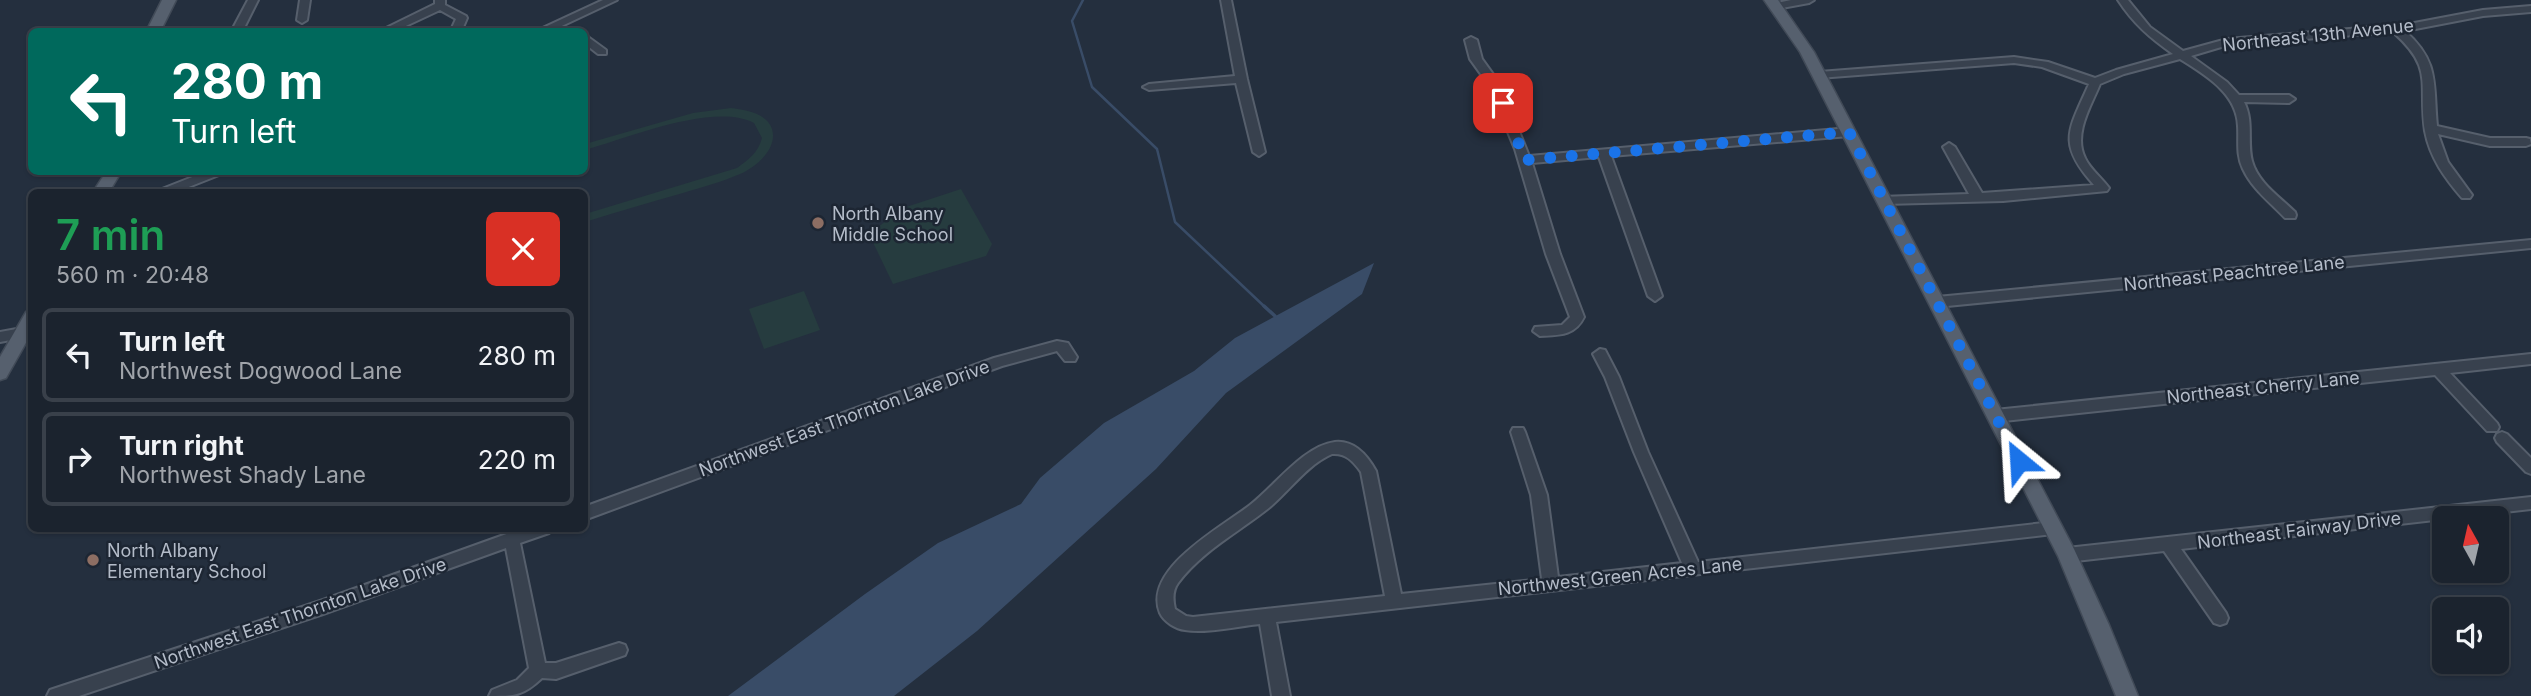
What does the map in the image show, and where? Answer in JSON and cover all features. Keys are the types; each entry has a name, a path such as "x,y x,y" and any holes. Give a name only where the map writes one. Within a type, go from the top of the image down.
{"main road":[{"path":"155,28 169,0"},
{"path":"1774,3 1800,40 1819,75 2067,555 2127,696"},
{"path":"0,373 28,323"}],"street":[{"path":"238,28 254,0"},
{"path":"302,20 305,0"},
{"path":"548,28 612,0"},
{"path":"1226,0 1241,79 1259,152"},
{"path":"1774,3 1809,0"},
{"path":"2123,0 2140,22 2180,55 2216,79 2236,98 2242,111 2248,167 2290,215"},
{"path":"391,28 440,3 462,18 457,28"},
{"name":"Northeast 13th Avenue","path":"2095,82 2227,42 2395,28 2483,13 2531,9"},
{"path":"565,20 574,28"},
{"path":"2395,28 2415,45 2426,61 2437,153 2466,195"},
{"path":"588,40 602,52"},
{"path":"1471,40 1476,59 1494,83 1525,160 1553,254 1577,317 1573,326 1568,329 1541,331"},
{"path":"1819,75 2014,60 2044,64 2095,82 2077,129 2075,148 2082,164 2104,188 1978,198 1884,200"},
{"path":"1149,87 1241,79"},
{"path":"2236,98 2289,99"},
{"path":"2433,129 2490,142 2526,142"},
{"path":"1525,160 1849,132"},
{"path":"1949,147 1978,198"},
{"path":"1604,153 1655,296"},
{"path":"173,189 208,175"},
{"name":"Northeast Peachtree Lane","path":"1937,302 2531,244"},
{"path":"0,337 22,333"},
{"name":"Northwest East Thornton Lake Drive","path":"588,513 1026,353 1057,346 1063,347 1070,357"},
{"path":"1600,355 1612,377 1641,452 1692,567"},
{"name":"Northeast Cherry Lane","path":"1996,416 2531,359"},
{"path":"2438,369 2531,468"},
{"path":"1518,432 1539,495 1551,583"},
{"name":"Northwest Green Acres Lane","path":"1394,601 1368,471 1356,454 1338,448 1321,453 1267,500 1189,561 1172,579 1165,597 1169,614 1183,623 1266,617 2053,528"},
{"name":"Northeast Fairway Drive","path":"2067,555 2531,503"},
{"name":"Northwest East Thornton Lake Drive","path":"56,696 533,532"},
{"path":"512,540 538,670"},
{"path":"2169,545 2220,618"},
{"path":"1266,617 1281,696"},
{"path":"498,696 523,685 538,670 556,671 619,650"}],"green space":[{"path":"731,108 761,116 772,129 769,150 753,167 740,174 588,221 588,213 737,168 749,159 760,143 762,138 754,123 737,118 717,117 671,124 588,149 588,143 693,113"},
{"path":"961,189 992,244 986,256 893,284 869,234 903,208"},
{"path":"804,291 820,330 764,349 749,309"}],"water":[{"path":"1374,263 1362,294 1226,393 1156,469 977,631 894,696 728,696 938,543 1021,504 1040,478 1104,423 1194,371 1235,338"}],"waterway":[{"path":"1083,0 1072,21 1092,87 1157,149 1175,222 1266,308"},
{"path":"1264,306 1275,316"}],"place":[{"name":"North Albany Middle School","path":"818,223"},
{"name":"North Albany Elementary School","path":"93,560"}],"route":[{"path":"1503,103 1525,160 1849,132 2019,461"}]}
